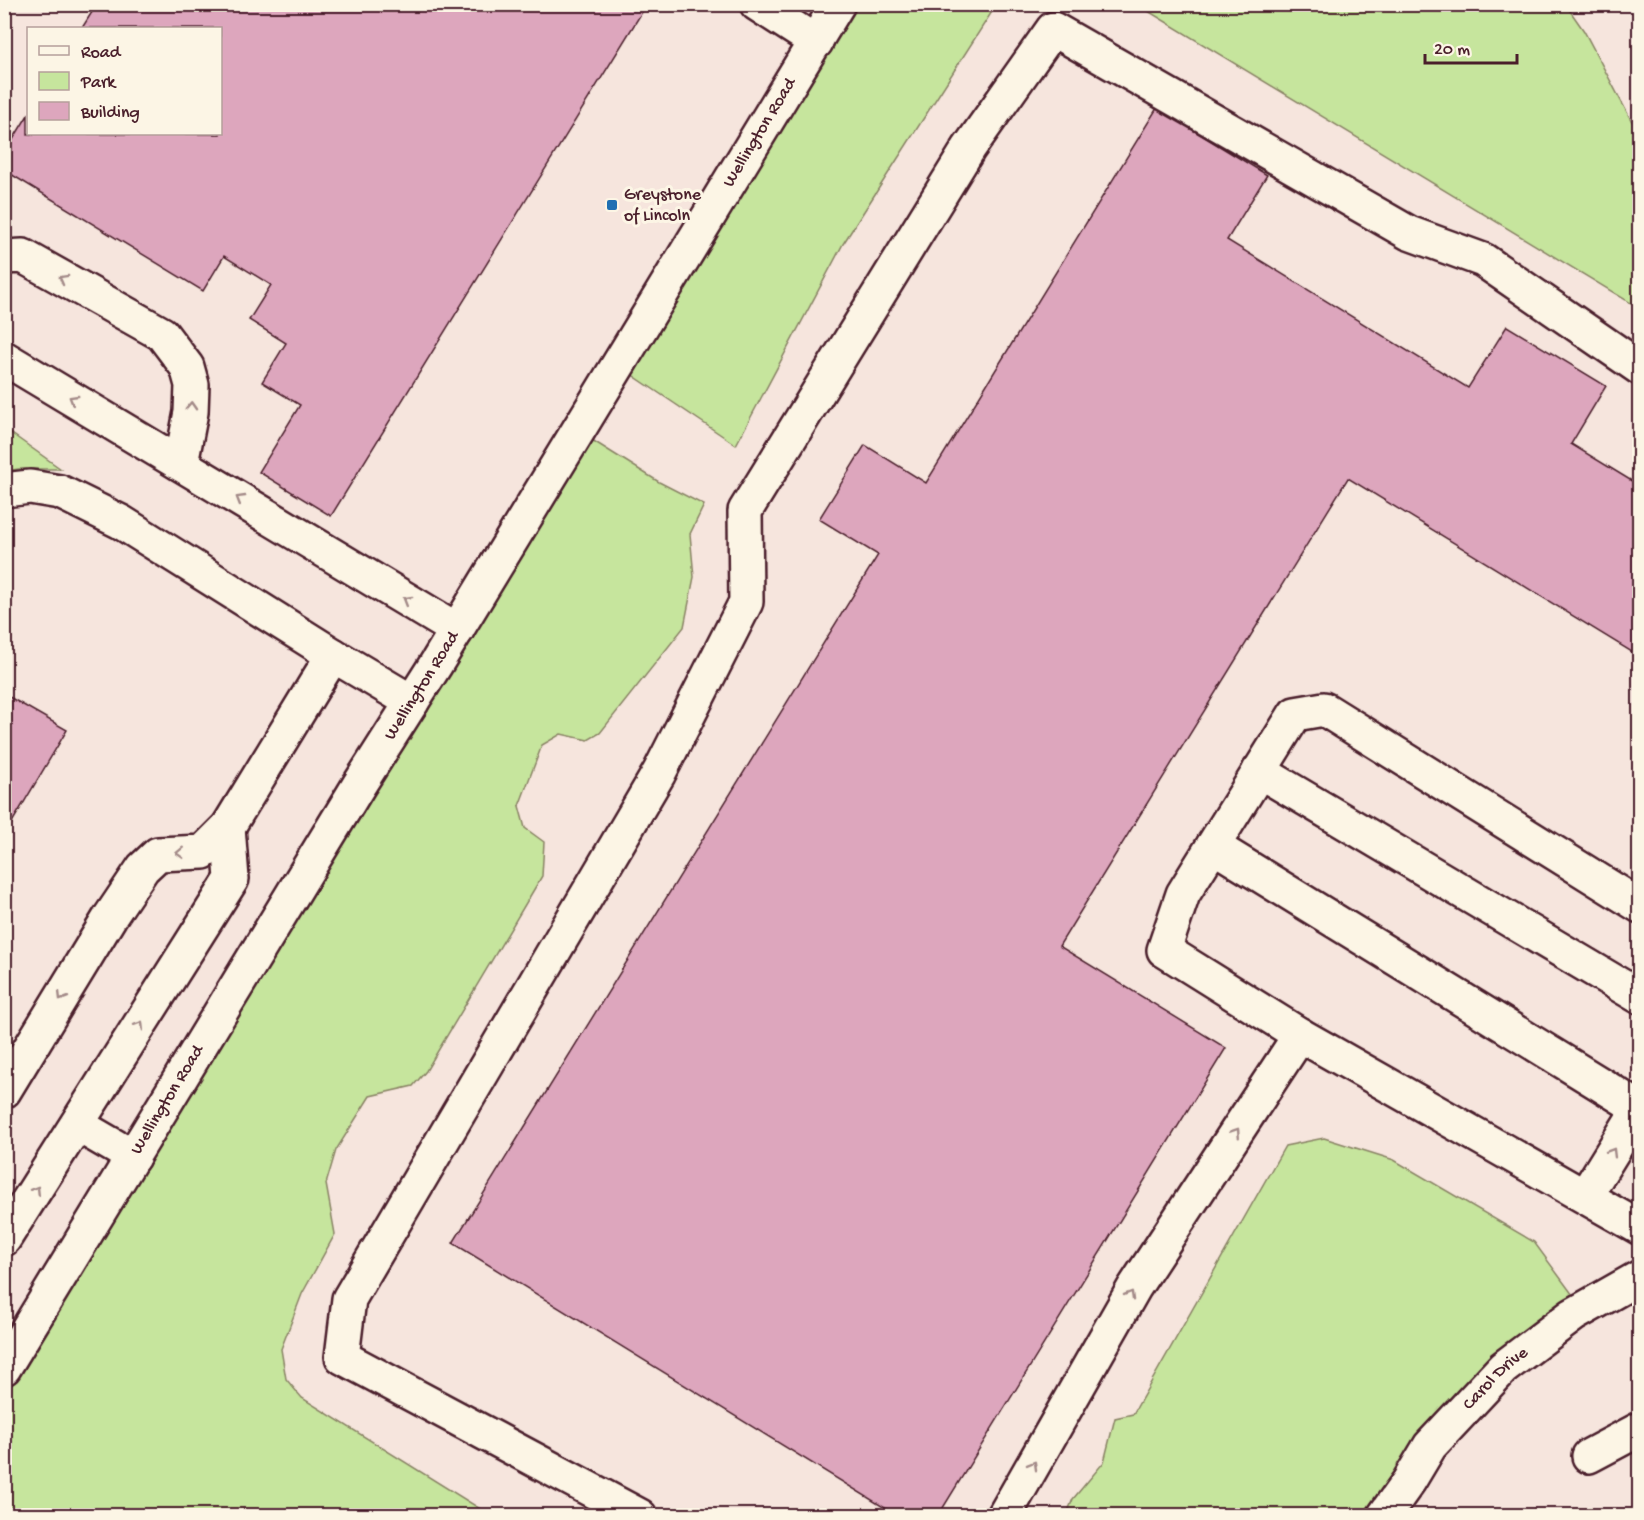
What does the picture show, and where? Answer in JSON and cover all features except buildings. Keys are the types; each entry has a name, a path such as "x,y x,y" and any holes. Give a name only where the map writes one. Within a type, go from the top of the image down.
{"street":[{"path":"757,4 816,42"},
{"name":"Wellington Road","path":"5,1367 838,4"},
{"path":"640,1515 342,1357 349,1299 659,772 746,602 745,512 969,147 1053,29 1409,233 1483,260 1640,368"},
{"path":"4,257 23,256 162,334 187,367 192,385 191,412 181,464"},
{"path":"4,358 457,630"},
{"path":"4,490 30,487 60,492 122,522 333,656 412,702"},
{"path":"4,1091 110,917 143,868 158,854 203,852 228,827 333,656"},
{"path":"1640,906 1324,709 1295,714 1183,894 1164,950 1300,1035 1640,1228"},
{"path":"1259,771 1640,997"},
{"path":"4,1239 232,879 228,827"},
{"path":"1213,846 1639,1107 1585,1197"},
{"path":"1004,1515 1134,1288 1300,1035"},
{"path":"78,1125 133,1157"},
{"name":"Carol Drive","path":"1384,1515 1409,1481 1430,1446 1503,1368 1573,1315 1640,1277"},
{"path":"1589,1456 1640,1429"}],"green space":[{"path":"810,5 1001,5 993,10 843,244 736,445 625,370 830,17"},
{"path":"1138,5 1566,5 1584,31 1639,135 1639,308"},
{"path":"5,429 61,469 5,471"},
{"path":"584,435 659,482 704,505 690,534 694,577 684,627 600,733 588,740 561,734 542,745 519,806 525,828 544,842 542,876 426,1071 413,1086 370,1096 336,1150 326,1184 335,1234 302,1294 281,1349 286,1379 302,1398 490,1515 5,1515 4,1372"},
{"path":"1324,1138 1394,1160 1534,1242 1578,1302 1495,1377 1387,1515 1066,1516 1073,1499 1104,1462 1115,1418 1133,1414 1285,1146"}],"place":[{"name":"Greystone of Lincoln","path":"612,205"}]}
